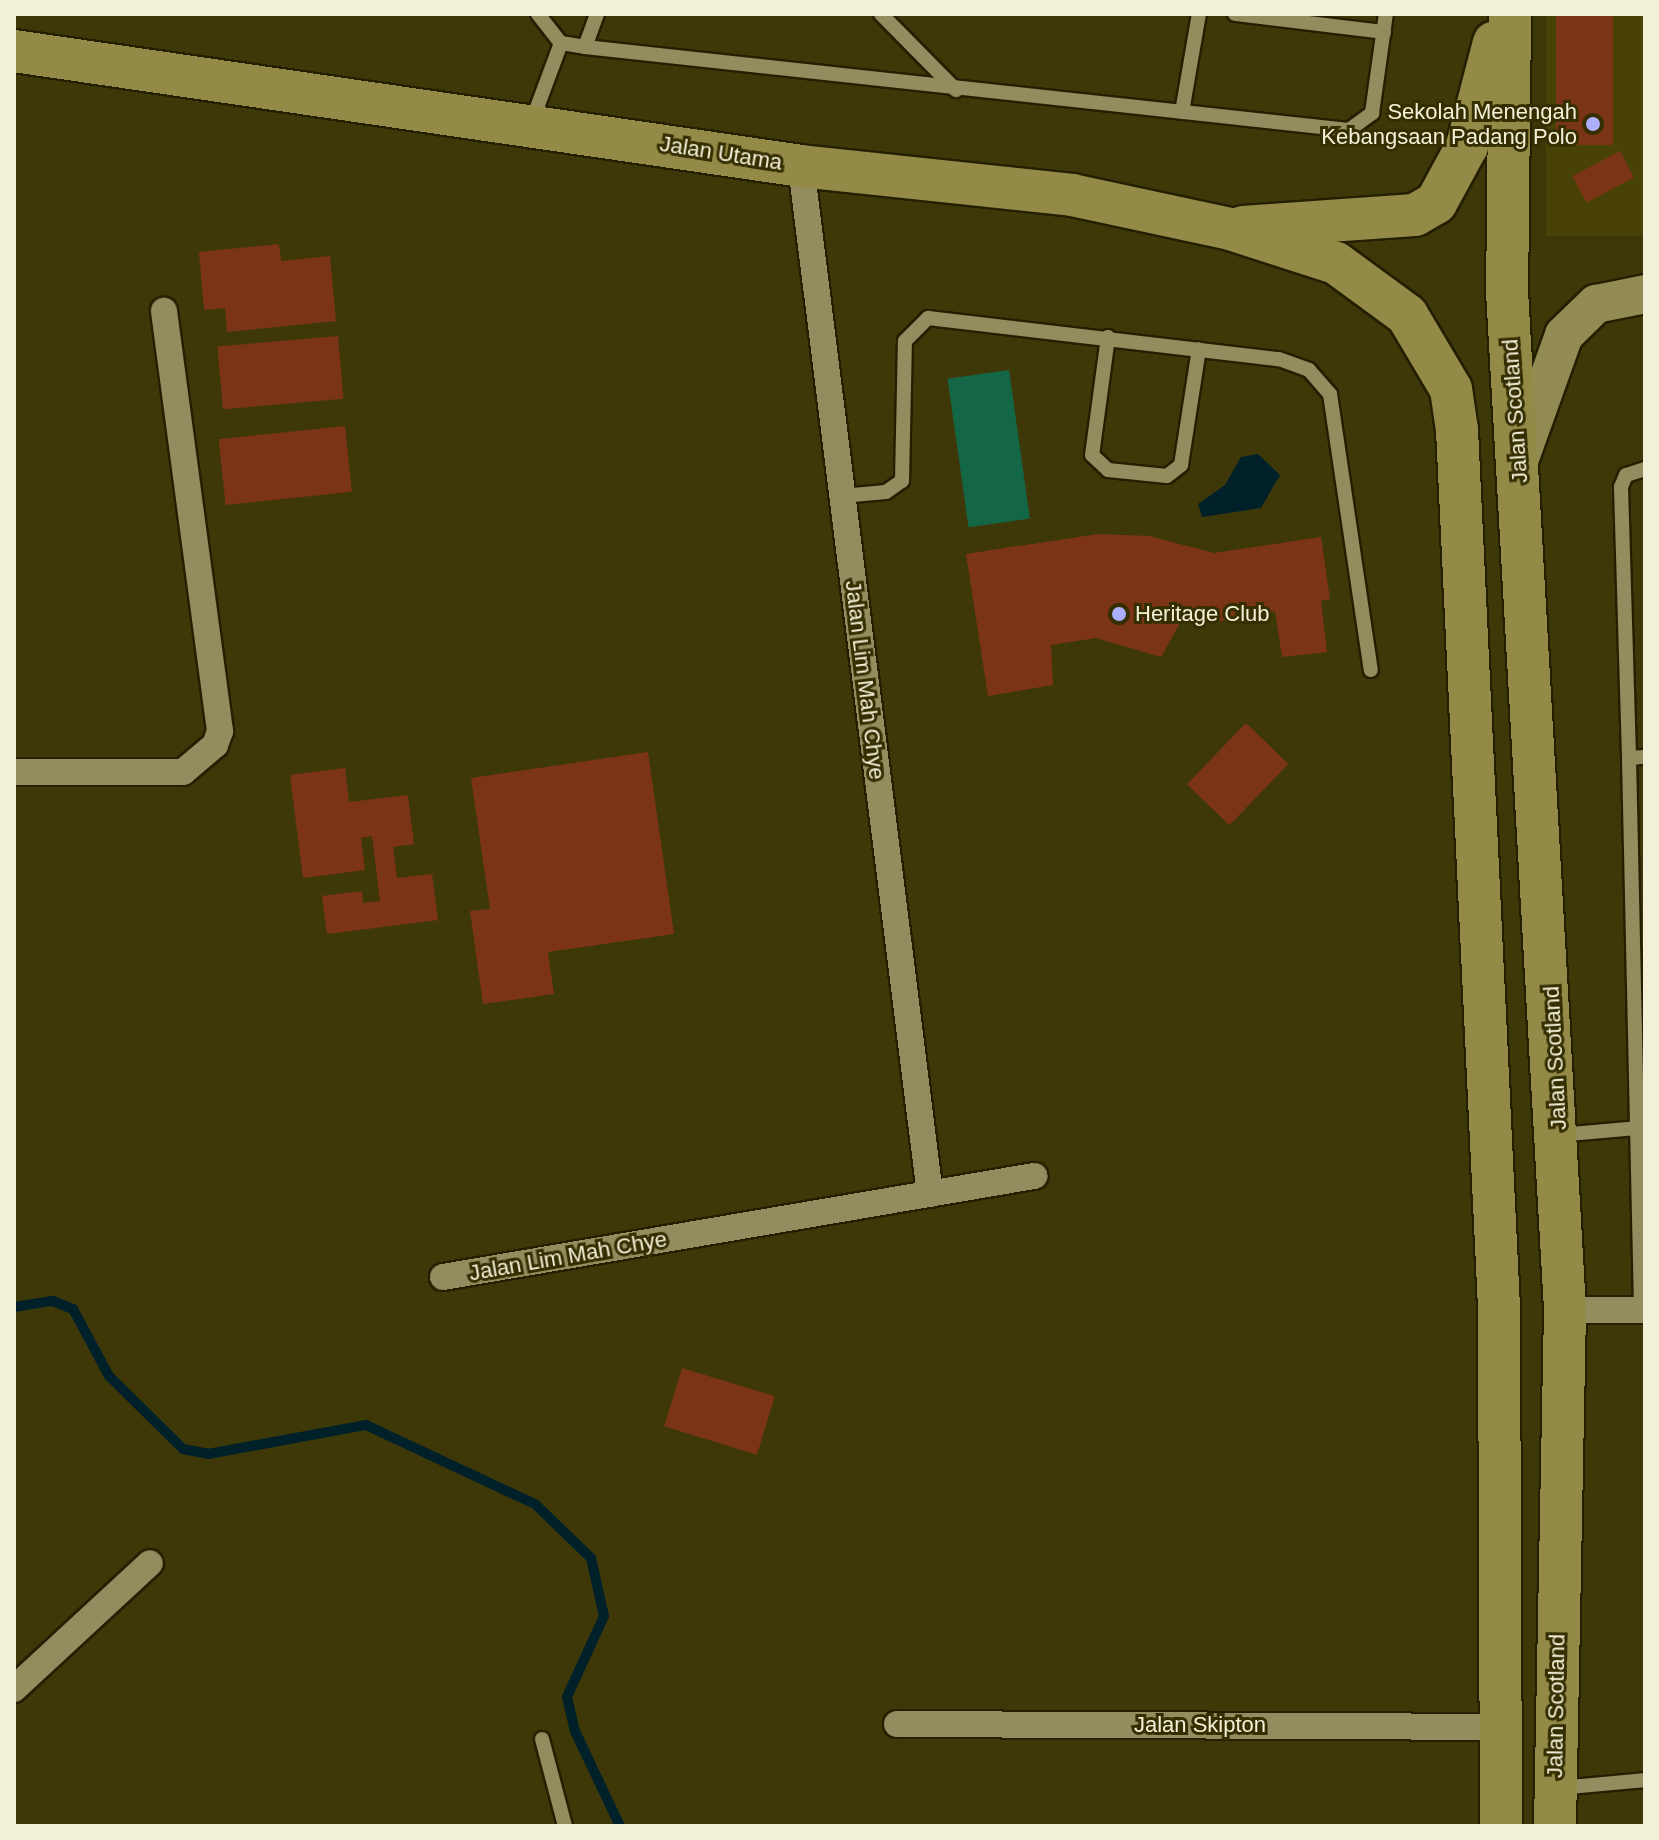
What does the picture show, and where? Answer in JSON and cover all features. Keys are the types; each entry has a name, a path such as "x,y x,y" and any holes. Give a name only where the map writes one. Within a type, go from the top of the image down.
{"main road":[{"path":"1230,229 1415,215 1436,203 1467,146 1501,14"},
{"name":"Jalan Scotland","path":"1510,14 1507,291 1559,1135 1565,1310 1555,1807"},
{"name":"Jalan Utama","path":"14,51 532,121 801,166 1072,195 1230,229 1336,263 1407,315 1451,389 1457,430 1499,1307 1503,1727"},
{"path":"1519,462 1564,335 1596,304 1645,294"},
{"path":"1501,1826 1503,1727"}],"street":[{"name":"Jalan Lim Mah Chye","path":"801,166 930,1194"},
{"path":"14,772 183,772 215,745 220,731 164,311"},
{"name":"Jalan Lim Mah Chye","path":"443,1277 1034,1176"},
{"path":"1565,1310 1643,1310"},
{"path":"14,1689 150,1563"},
{"name":"Jalan Skipton","path":"897,1724 1503,1727"}],"lane":[{"path":"538,14 561,43 585,47 957,91 1360,128 1372,113 1386,14"},
{"path":"585,47 597,14"},
{"path":"881,14 957,91"},
{"path":"1182,112 1199,14"},
{"path":"1235,14 1384,32"},
{"path":"532,121 561,43"},
{"path":"842,496 886,492 902,481 905,341 917,323 943,316 1199,349 1297,365 1330,394 1371,670"},
{"path":"1108,337 1092,455 1108,470 1167,476 1181,465 1199,349"},
{"path":"1643,1310 1621,487 1626,475 1645,469"},
{"path":"1629,758 1645,757"},
{"path":"1559,1135 1638,1128"},
{"path":"542,1739 565,1826"},
{"path":"1555,1807 1645,1780"}],"shaded area":[{"name":"Sekolah Menengah Kebangsaan Padang Polo","path":"1546,14 1645,14 1645,236 1546,236"}],"green space":[{"path":"1009,370 1030,519 968,527 948,379"}],"water":[{"path":"1258,454 1280,475 1261,508 1202,517 1198,504 1225,485 1241,457"}],"building":[{"path":"1556,14 1613,14 1613,145 1556,145"},
{"path":"1620,151 1634,177 1586,203 1572,176"},
{"path":"279,244 281,261 330,256 336,321 227,332 225,308 204,310 199,252"},
{"path":"338,336 343,399 223,409 217,347"},
{"path":"345,426 352,492 226,505 219,439"},
{"name":"Heritage Club","path":"1098,534 1149,536 1214,553 1321,537 1330,599 1321,601 1327,652 1282,657 1275,611 1215,622 1184,616 1161,657 1096,638 1051,645 1053,685 988,696 966,554"},
{"path":"1246,723 1288,764 1229,825 1187,784"},
{"path":"648,752 674,934 548,952 554,994 483,1004 470,911 490,909 471,778"},
{"path":"345,768 349,802 408,795 414,844 393,847 397,878 432,874 438,920 327,934 322,896 362,891 363,903 380,901 372,836 361,838 365,870 303,878 290,775"},
{"path":"682,1368 775,1396 757,1455 664,1426"}],"waterway":[{"path":"14,1307 53,1301 73,1309 109,1376 183,1449 208,1454 366,1425 535,1504 591,1558 604,1616 567,1697 575,1731 620,1826"}],"place":[{"name":"Sekolah Menengah Kebangsaan Padang Polo","path":"1593,124"},
{"name":"Heritage Club","path":"1119,614"}]}
